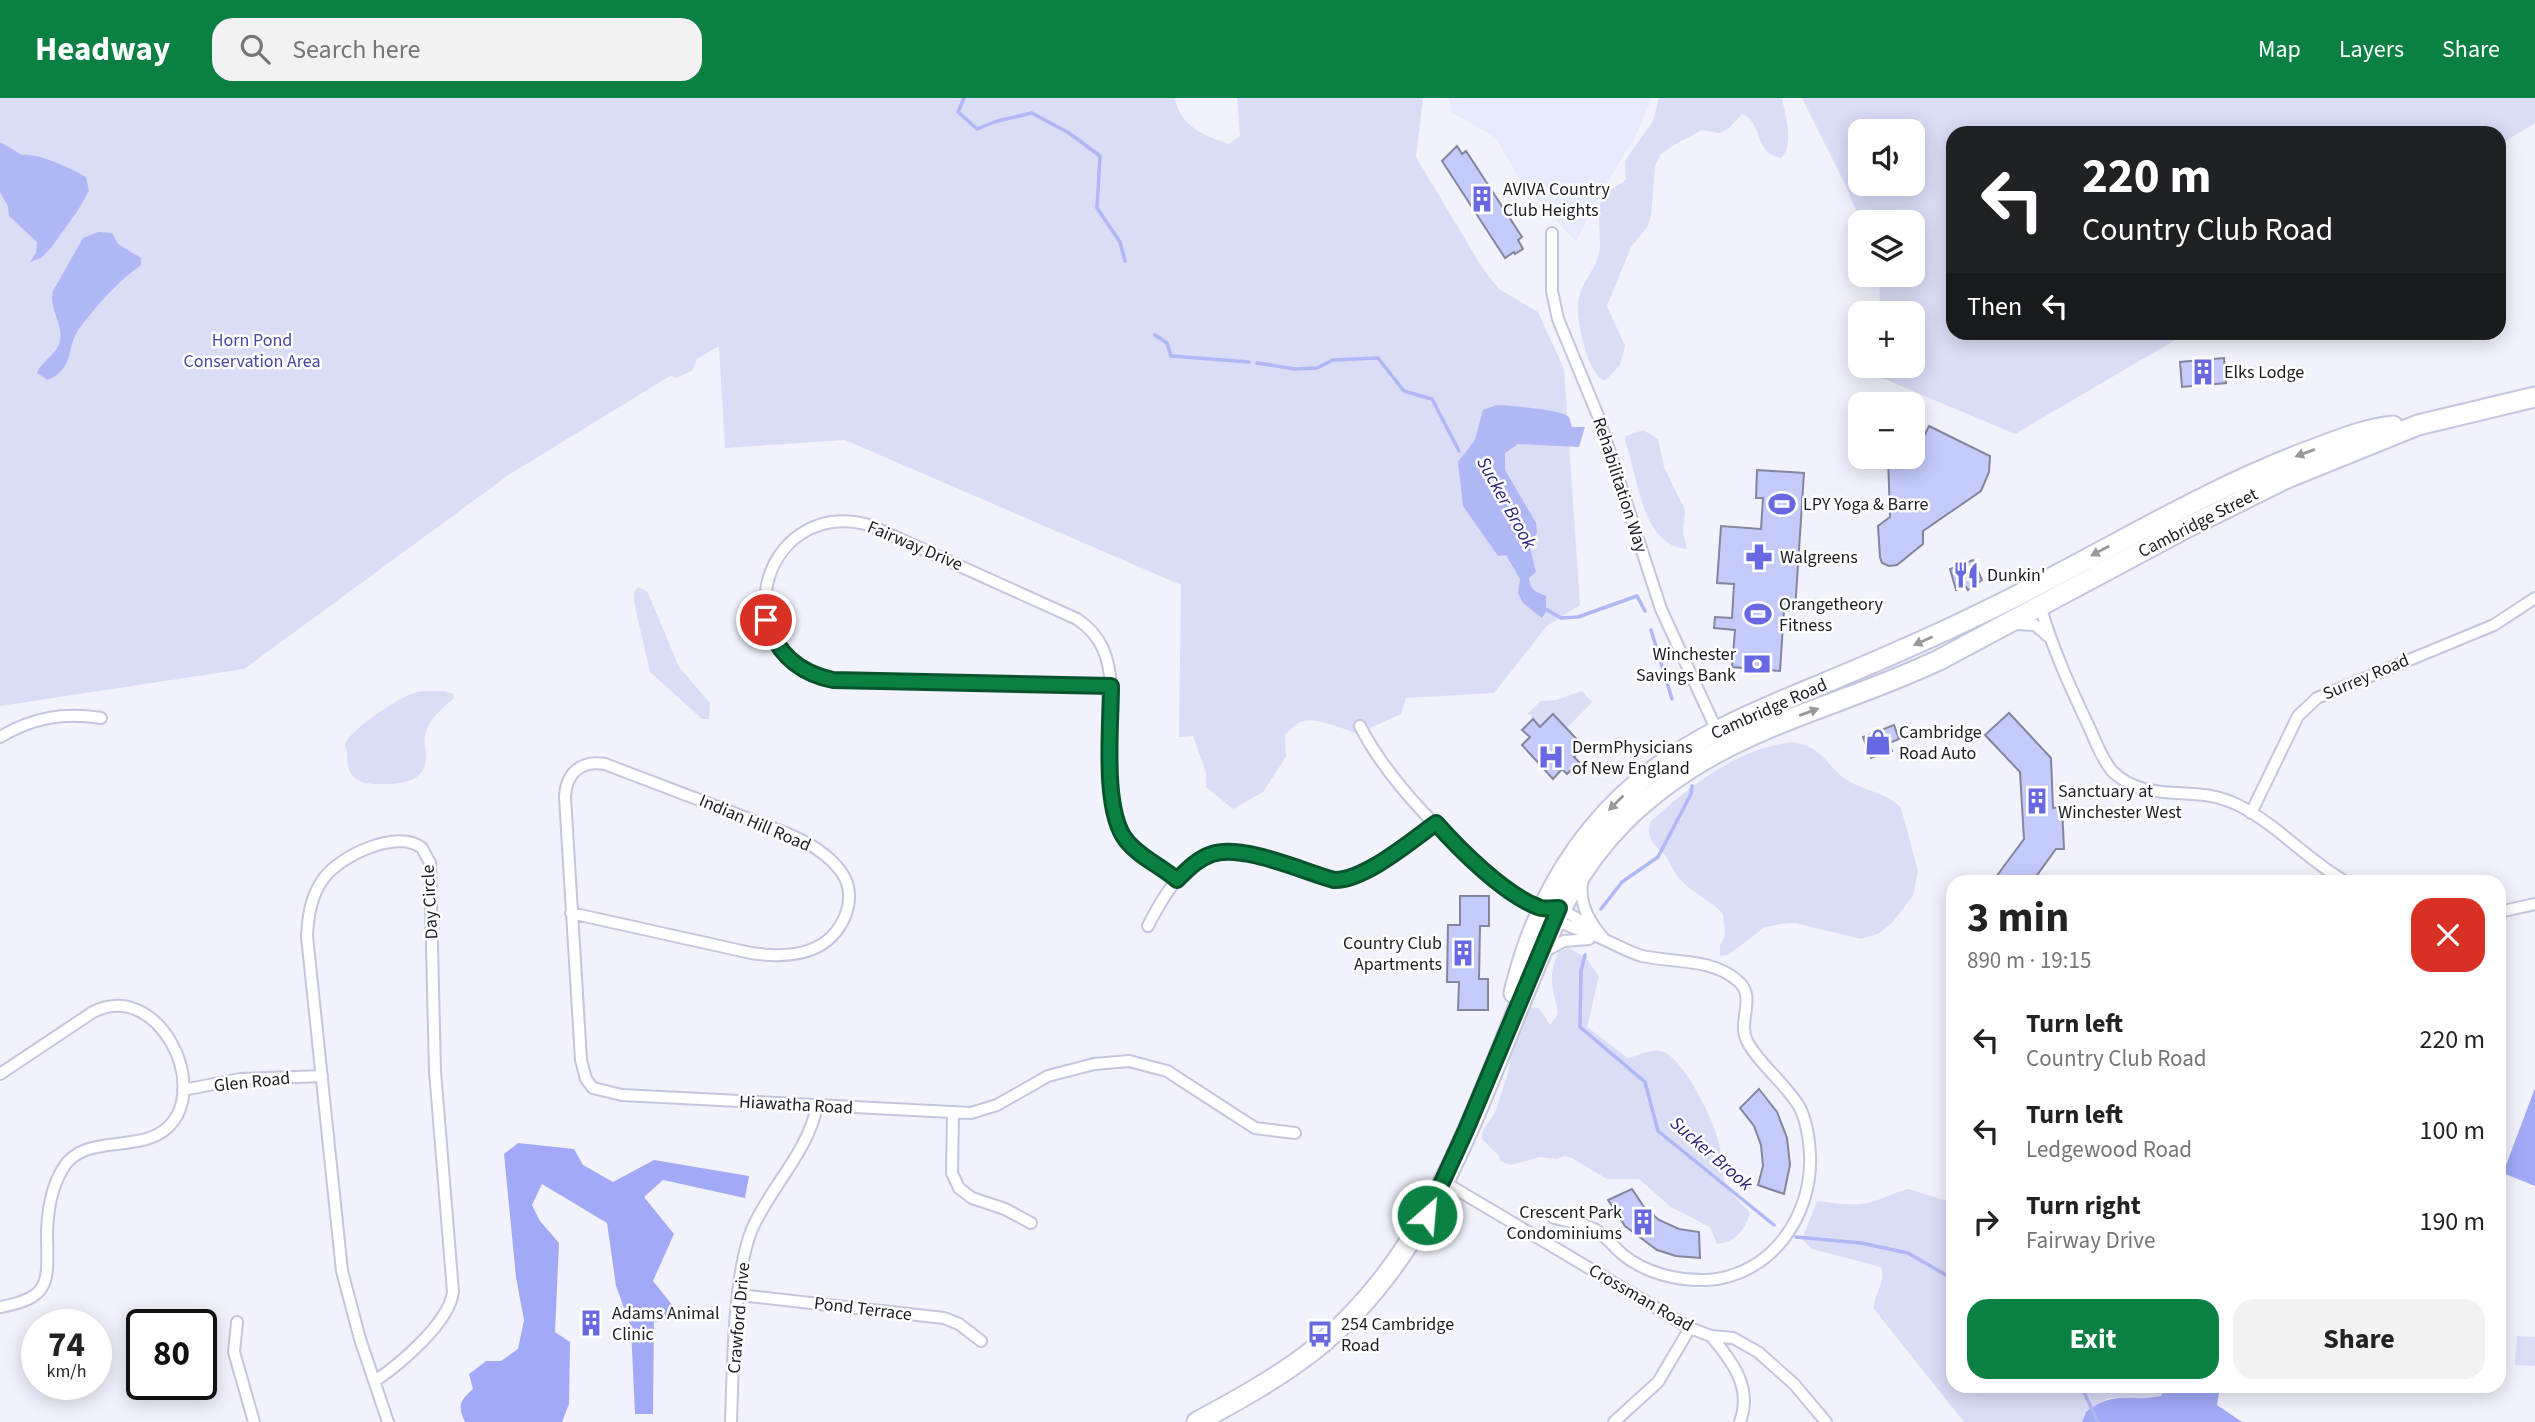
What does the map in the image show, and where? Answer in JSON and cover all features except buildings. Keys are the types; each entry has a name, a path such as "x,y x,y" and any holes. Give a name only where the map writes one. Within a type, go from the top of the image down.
{"highway":[{"name":"Cambridge Street","path":"1985,637 2244,498 2315,466 2418,425 2535,397"},
{"name":"Cambridge Street","path":"1985,612 2127,537 2276,464 2360,433 2388,426 2418,425"},
{"path":"2127,537 2137,555"},
{"name":"Cambridge Road","path":"1197,1422 1294,1364 1354,1313 1408,1246 1444,1182 1537,961 1563,870 1612,807 1664,762 1717,732 1767,706 1985,612"},
{"name":"Cambridge Road","path":"1504,1039 1522,961 1551,912 1598,850 1650,797 1695,763 1746,736 1909,674 1985,637"},
{"path":"1832,680 1840,701"}],"street":[{"name":"Rehabilitation Way","path":"1552,233 1552,291 1559,319 1595,408 1661,609 1717,732"},
{"name":"Fairway Drive","path":"1111,686 842,681 823,678 794,664 774,639 764,607 767,581 780,554 794,538 808,530 836,522 869,525 1077,619 1094,633 1110,665 1111,686 1111,802 1116,822 1131,845 1177,880"},
{"name":"Surrey Road","path":"2251,813 2298,716 2317,698 2494,625 2535,597"},
{"path":"2040,606 2049,637 2102,756 2113,772 2144,789 2215,796 2251,813 2319,867 2333,875"},
{"path":"1985,637 2023,623 2035,625 2049,637"},
{"path":"0,737 45,717 101,718"},
{"path":"1360,726 1382,763 1436,823 1483,869 1551,912 1574,930 1604,939 1643,956 1711,966 1741,984 1748,998 1743,1024 1747,1040 1791,1095 1803,1117 1809,1144 1809,1178 1797,1216 1778,1247 1752,1267 1711,1279 1675,1278 1651,1271 1625,1256 1596,1230 1554,1217"},
{"name":"Indian Hill Road","path":"571,913 751,953 782,956 812,950 828,942 840,926 849,896 846,880 837,866 820,851 797,838 605,764 588,764 577,769"},
{"name":"Hiawatha Road","path":"577,769 568,780 565,797 581,1060 586,1079 593,1087 622,1095 953,1113 983,1111 1042,1079 1060,1073 1094,1064 1129,1061 1167,1070 1255,1128 1295,1133"},
{"path":"1148,926 1162,899 1177,880 1202,858 1224,852 1241,853 1334,880 1344,879 1379,862 1436,823"},
{"name":"Day Circle","path":"375,1381 392,1369 442,1318 450,1306 453,1292 435,1071 431,883 428,858 417,844 395,841 353,855 330,872 314,897 309,914 307,949 340,1260 345,1289 388,1422"},
{"path":"1598,850 1581,887 1586,912 1604,939"},
{"path":"2506,910 2535,904"},
{"path":"1551,912 1595,928"},
{"path":"1537,961 1545,951 1559,942 1604,939"},
{"path":"0,1074 93,1012 105,1006 122,1005 143,1012 164,1031 175,1051 183,1090 176,1117 162,1132 139,1140 89,1149 67,1162 56,1182 49,1211 46,1283 31,1299 0,1307"},
{"name":"Glen Road","path":"183,1090 240,1079 321,1076"},
{"name":"Crawford Drive","path":"731,1422 743,1259 752,1231 812,1129 817,1106"},
{"path":"953,1113 952,1169 957,1185 969,1197 1005,1209 1031,1223"},
{"name":"Crossman Road","path":"1444,1182 1690,1328 1710,1336 1737,1339 1758,1352 1794,1384 1826,1422"},
{"name":"Pond Terrace","path":"739,1295 944,1318 964,1327 981,1341"},
{"path":"237,1322 234,1355 254,1422"},
{"path":"1614,1422 1658,1382 1690,1328"},
{"path":"1710,1336 1729,1358 1740,1379 1745,1401 1740,1422"}],"shaded area":[{"path":"1449,98 1651,98 1636,135 1598,198 1576,242 1521,182 1496,138 1451,112"},
{"path":"2535,1088 2535,1186 2506,1174 2506,1165"},
{"path":"518,1143 574,1149 583,1165 613,1182 654,1160 749,1176 745,1198 663,1180 644,1197 674,1234 653,1281 681,1316 654,1322 653,1414 635,1414 631,1327 616,1286 607,1223 542,1184 532,1205 540,1221 559,1243 555,1332 570,1342 569,1404 562,1422 465,1422 461,1407 465,1397 473,1389 469,1374 486,1361 501,1361 518,1349 524,1320 516,1277 504,1154"},
{"path":"2162,1393 2219,1393 2217,1405 2242,1422 2082,1422 2086,1412 2105,1401 2161,1396"}],"green space":[{"name":"Horn Pond Conservation Area","path":"0,98 1175,98 1177,108 1188,123 1202,133 1229,144 1240,136 1237,98 1423,98 1416,157 1483,269 1499,289 1538,312 1564,369 1580,605 1547,626 1494,693 1406,698 1401,714 1357,734 1315,721 1298,723 1285,734 1286,757 1263,792 1233,809 1206,787 1206,772 1193,736 1179,737 1181,585 845,440 725,448 719,346 697,359 692,371 676,378 670,376 510,474 244,669 0,706"},
{"path":"1659,98 1782,98 1788,129 1787,145 1781,158 1772,155 1762,144 1754,124 1742,114 1728,129 1720,133 1702,130 1661,154 1655,166 1651,216 1647,227 1631,247 1607,306 1625,346 1620,365 1605,381 1593,368 1583,344 1578,317 1579,297 1599,253 1601,201 1626,179 1625,161 1653,121"},
{"path":"1802,98 2535,98 2535,123 2506,141 2506,126 1946,126 1946,340 2175,340 2015,434 1925,396 1925,392 1915,392 1882,378 1925,378 1925,301 1880,301 1879,287 1925,287 1925,210 1856,210 1850,196 1925,196 1925,119 1848,119 1848,191"},
{"path":"1643,430 1658,439 1664,467 1685,510 1683,532 1687,549 1671,545 1659,535 1643,506 1625,441 1626,436"},
{"path":"638,587 647,591 679,667 710,703 709,719 702,719 650,672 634,602 634,592"},
{"path":"445,691 453,694 454,698 428,726 424,767 416,778 402,783 371,784 353,776 345,746 355,732 400,699 418,692"},
{"path":"1582,691 1592,702 1567,728 1553,714 1540,727 1528,713 1541,701 1556,700"},
{"path":"1793,742 1813,749 1847,780 1883,795 1901,808 1918,871 1913,896 1891,924 1878,934 1861,939 1795,923 1781,924 1765,927 1728,955 1720,956 1720,946 1725,935 1723,914 1679,878 1651,840 1649,826 1651,821 1683,794 1716,770 1753,752"},
{"path":"1569,948 1585,957 1599,976 1587,1027 1628,1058 1651,1051 1664,1052 1681,1068 1699,1095 1718,1138 1726,1185 1750,1214 1742,1230 1729,1241 1717,1244 1710,1227 1671,1207 1639,1179 1607,1179 1564,1156 1557,1159 1540,1157 1511,1165 1500,1161 1499,1156 1482,1139 1496,1110 1508,1073 1516,1028 1524,1013 1530,1007 1539,1008 1550,1025 1558,1014 1552,983 1553,969 1559,952"},
{"path":"1909,1189 1946,1201 1946,1393 2162,1393 2161,1396 2148,1399 2109,1398 2086,1412 2082,1422 1964,1422 1874,1309 1882,1278 1881,1267 1812,1249 1802,1239 1817,1201 1861,1204"},
{"path":"2517,1336 2535,1337 2535,1366 2515,1365"}],"water":[{"path":"0,142 22,155 45,159 86,177 89,191 78,210 51,248 41,258 30,262 36,253 37,242 9,216 8,206 0,192"},
{"path":"98,232 112,233 118,244 141,258 141,265 115,287 92,312 75,336 63,369 48,380 37,373 60,341 53,291 83,238"},
{"path":"1497,405 1564,414 1569,417 1572,427 1585,427 1579,447 1518,444 1505,453 1505,470 1536,523 1537,533 1529,544 1536,572 1529,578 1532,588 1546,596 1546,612 1542,618 1523,603 1518,593 1520,579 1506,555 1498,556 1463,506 1458,462 1475,440 1483,410"}],"waterway":[{"name":"Sucker Brook","path":"964,98 958,112 977,129 1032,113 1069,133 1100,156 1097,208 1120,242 1125,261"},
{"name":"Sucker Brook","path":"1155,335 1167,343 1171,356 1249,362"},
{"name":"Sucker Brook","path":"1257,363 1295,369 1317,368 1333,360 1378,358 1404,391 1432,399 1459,451"},
{"name":"Sucker Brook","path":"1544,608 1561,618 1578,617 1637,596 1645,611"},
{"name":"Sucker Brook","path":"1651,630 1672,699"},
{"name":"Sucker Brook","path":"1601,909 1622,882 1658,857 1691,794 1692,786"},
{"name":"Sucker Brook","path":"1585,955 1581,971 1580,1027 1645,1082 1658,1131 1774,1225"},
{"name":"Sucker Brook","path":"1796,1237 1861,1243 1908,1253 1946,1275"},
{"name":"Sucker Brook","path":"2084,1393 2098,1422"}],"place":[{"name":"AVIVA Country Club Heights","path":"1482,199"},
{"name":"Elks Lodge","path":"2203,372"},
{"name":"LPY Yoga & Barre","path":"1782,504"},
{"name":"Walgreens","path":"1759,557"},
{"name":"Dunkin'","path":"1966,575"},
{"name":"Orangetheory Fitness","path":"1758,614"},
{"name":"Winchester Savings Bank","path":"1757,664"},
{"name":"Cambridge Road Auto","path":"1878,742"},
{"name":"DermPhysicians of New England","path":"1551,757"},
{"name":"Sanctuary at Winchester West","path":"2037,801"},
{"name":"Country Club Apartments","path":"1463,953"},
{"name":"Crescent Park Condominiums","path":"1643,1222"},
{"name":"Adams Animal Clinic","path":"591,1323"},
{"name":"254 Cambridge Road","path":"1320,1334"}],"route":[{"path":"766,620 779,648 794,664 813,675 833,680 1111,686 1111,802 1116,822 1131,845 1177,880 1202,858 1224,852 1241,853 1334,880 1344,879 1379,862 1436,823 1465,854 1517,895 1540,909 1559,908 1516,1015 1444,1182 1427,1215"}]}
